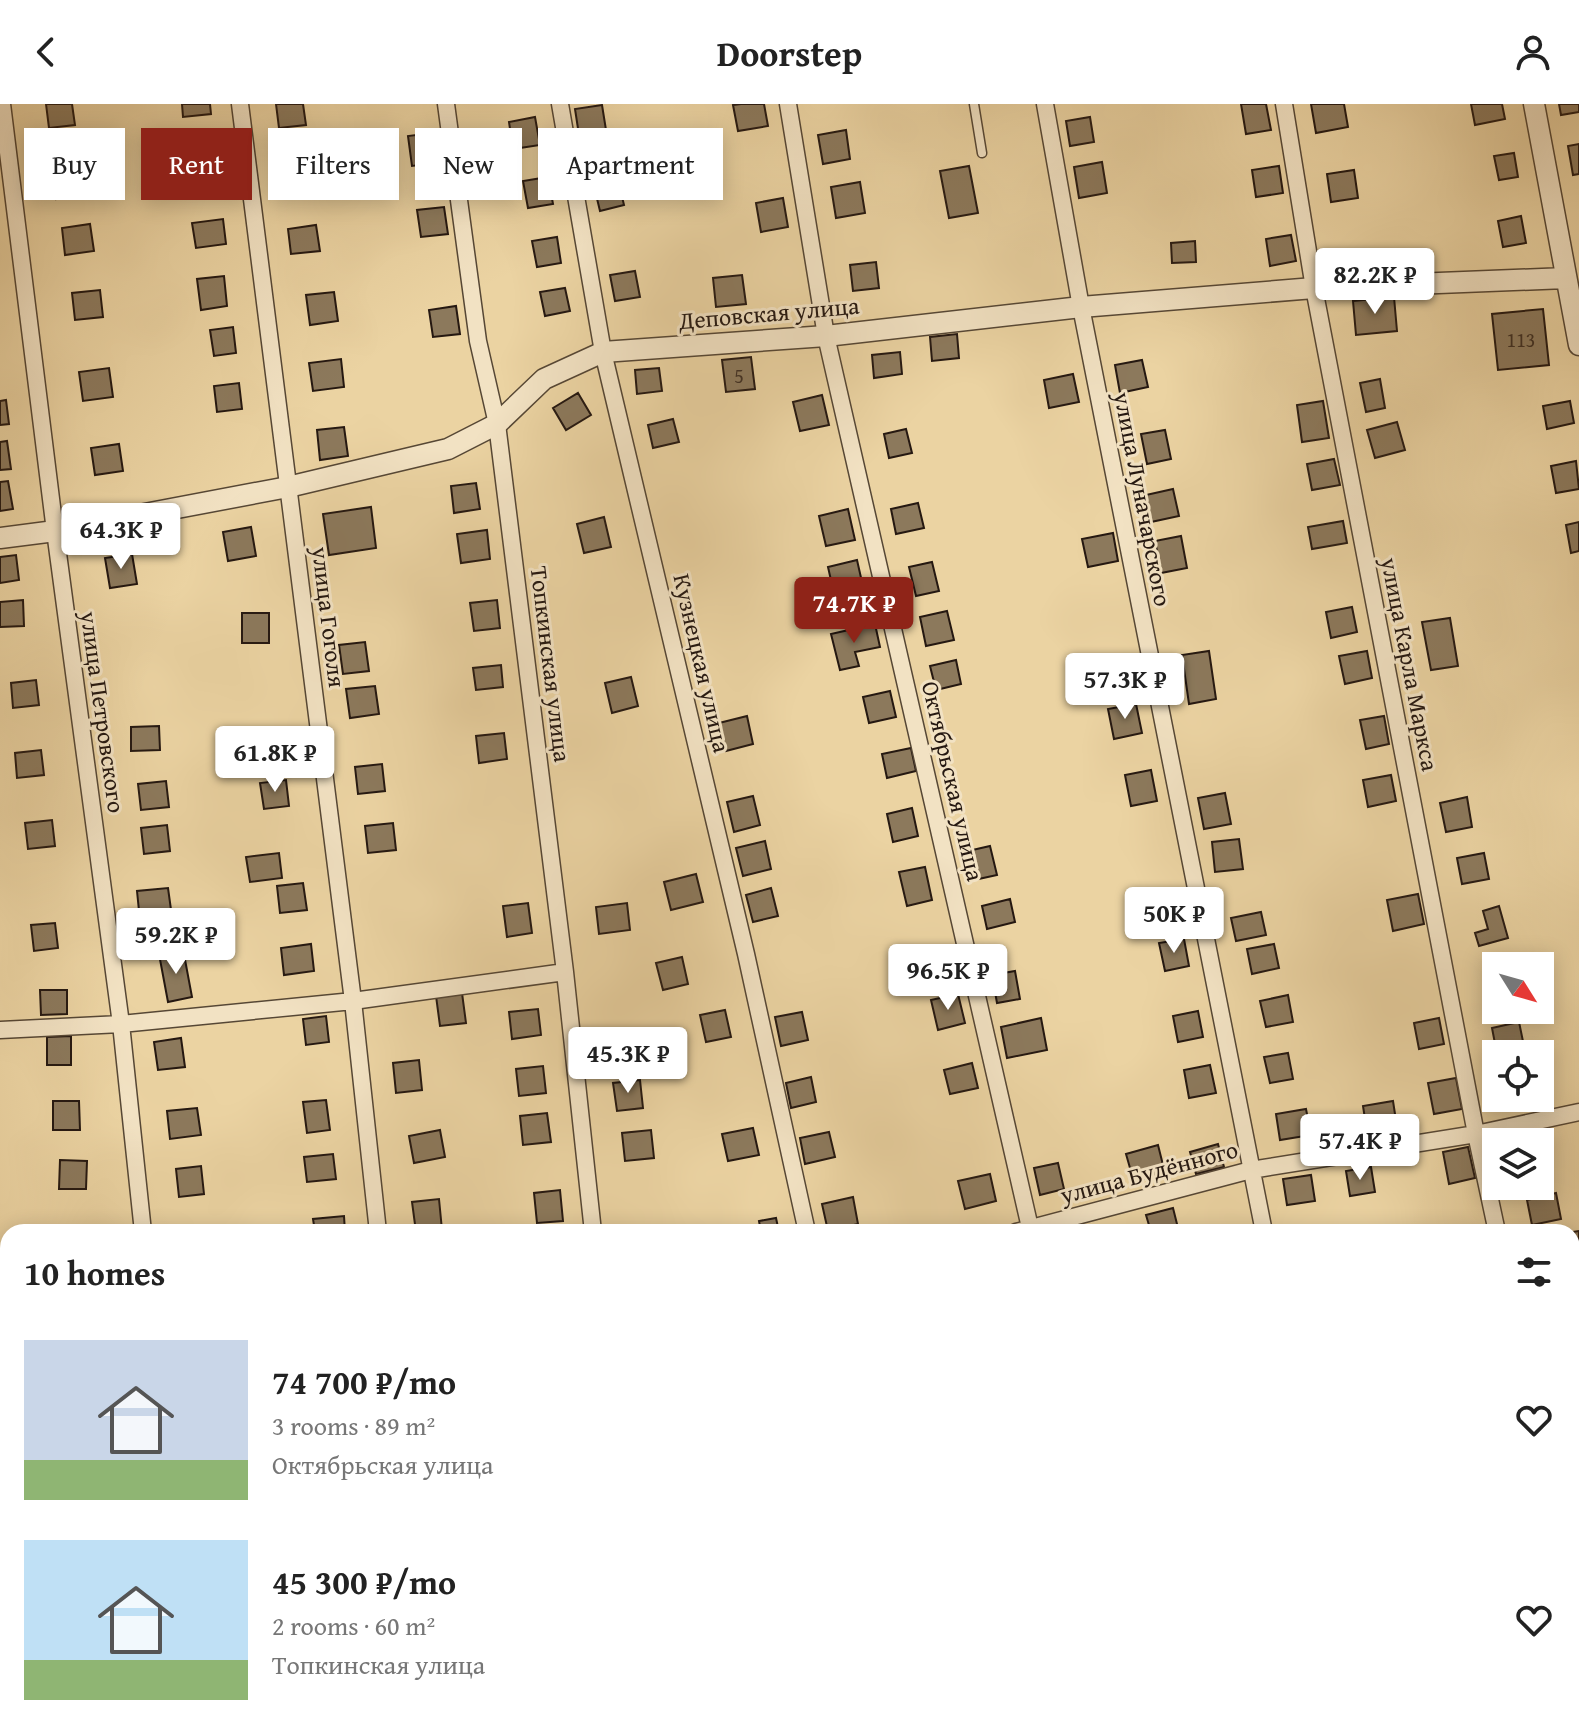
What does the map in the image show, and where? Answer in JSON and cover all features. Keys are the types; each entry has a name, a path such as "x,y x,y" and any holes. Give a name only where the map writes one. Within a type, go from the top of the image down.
{"street":[{"name":"улица Петровского","path":"2,104 121,1024 142,1224"},
{"name":"улица Гоголя","path":"240,104 353,1001 377,1224"},
{"name":"Топкинская улица","path":"446,104 478,341 497,424 565,972 592,1224"},
{"name":"Кузнецкая улица","path":"560,104 603,352 743,938 805,1224"},
{"name":"Октябрьская улица","path":"788,104 826,336 1024,1224"},
{"name":"улица Луначарского","path":"1045,104 1081,307 1262,1224"},
{"name":"улица Карла Маркса","path":"1284,104 1314,288 1495,1224"},
{"path":"1534,104 1572,278 1579,345"},
{"name":"Деповская улица","path":"0,538 55,531 288,487 448,449 497,424 544,379 603,352 826,336 1081,307 1314,288 1572,278"},
{"path":"0,1030 121,1024 353,1001 565,972"},
{"name":"улица Будённого","path":"1052,1224 1251,1170 1476,1134 1579,1112"}],"lane":[{"path":"974,104 982,153"}],"building":[{"path":"46,104 72,104 75,125 49,128"},
{"path":"182,104 210,104 211,114 183,117"},
{"path":"276,104 303,104 306,125 279,128"},
{"path":"764,104 768,126 738,131 733,105"},
{"path":"1241,104 1266,104 1271,130 1246,134"},
{"path":"1311,104 1344,104 1348,127 1316,133"},
{"path":"1471,104 1502,104 1505,119 1475,125"},
{"path":"1559,104 1579,104 1579,112 1561,115"},
{"path":"602,105 606,128 578,128 575,109"},
{"path":"535,117 538,145 522,148 522,128 510,128 509,122"},
{"path":"1090,117 1094,142 1070,146 1066,121"},
{"path":"846,130 850,159 823,164 818,135"},
{"path":"415,135 415,166 412,166 408,136"},
{"path":"1579,144 1579,174 1573,175 1568,146"},
{"path":"1514,153 1518,177 1499,180 1494,156"},
{"path":"1102,162 1107,193 1079,198 1074,167"},
{"path":"969,166 978,213 949,218 940,171"},
{"path":"1279,166 1283,193 1256,197 1252,170"},
{"path":"1354,170 1358,198 1331,202 1327,174"},
{"path":"538,179 538,200 552,200 553,204 528,208 523,181"},
{"path":"860,182 865,213 836,218 831,187"},
{"path":"783,198 788,227 761,232 756,203"},
{"path":"597,200 623,200 624,205 600,211"},
{"path":"444,207 448,234 421,237 417,210"},
{"path":"1521,216 1526,243 1503,247 1498,221"},
{"path":"223,219 226,244 196,248 192,223"},
{"path":"90,224 94,251 65,255 62,228"},
{"path":"316,225 320,251 291,254 288,229"},
{"path":"1291,235 1296,261 1270,266 1266,239"},
{"path":"557,237 561,263 537,267 532,241"},
{"path":"1195,241 1196,262 1172,263 1171,243"},
{"path":"876,262 879,288 853,291 850,265"},
{"path":"635,271 640,297 615,301 610,275"},
{"path":"742,275 746,304 716,307 713,278"},
{"path":"224,276 227,306 201,310 197,279"},
{"path":"565,288 570,311 545,316 540,292"},
{"path":"100,290 103,317 75,320 72,293"},
{"path":"334,292 338,321 310,325 306,295"},
{"path":"1394,297 1397,331 1356,335 1353,301"},
{"path":"456,306 460,334 433,337 429,310"},
{"path":"1543,309 1549,365 1498,370 1492,314"},
{"path":"233,327 236,353 214,356 210,330"},
{"path":"957,334 959,358 932,361 930,337"},
{"path":"900,352 902,374 874,378 872,355"},
{"path":"751,357 755,389 726,392 722,360"},
{"path":"341,359 344,387 313,391 309,363"},
{"path":"1142,360 1148,387 1120,393 1115,365"},
{"path":"109,368 113,397 83,401 79,372"},
{"path":"659,368 662,391 637,394 635,370"},
{"path":"1073,374 1079,402 1049,408 1044,380"},
{"path":"1380,379 1385,408 1366,412 1360,383"},
{"path":"239,383 242,409 217,412 214,386"},
{"path":"578,393 591,415 566,430 553,408"},
{"path":"822,395 829,425 800,431 793,402"},
{"path":"6,400 9,424 0,425 0,401"},
{"path":"1323,401 1329,438 1302,442 1297,405"},
{"path":"1570,401 1574,423 1547,429 1543,406"},
{"path":"673,419 679,442 653,448 648,425"},
{"path":"1397,422 1405,450 1375,458 1367,430"},
{"path":"344,427 348,456 320,460 317,430"},
{"path":"906,429 912,453 889,458 884,434"},
{"path":"1165,430 1171,459 1147,464 1141,434"},
{"path":"7,441 11,469 0,470 0,442"},
{"path":"119,444 123,471 95,475 91,448"},
{"path":"1334,459 1340,485 1312,490 1307,464"},
{"path":"1576,461 1579,489 1556,493 1551,466"},
{"path":"8,481 13,509 0,511 0,482"},
{"path":"476,483 480,509 454,513 451,486"},
{"path":"1173,489 1179,516 1151,522 1146,495"},
{"path":"918,503 924,528 896,534 891,509"},
{"path":"371,507 376,548 329,555 323,514"},
{"path":"848,509 855,540 826,546 819,516"},
{"path":"604,517 611,547 584,553 577,524"},
{"path":"1343,521 1347,543 1312,549 1308,527"},
{"path":"1579,522 1579,551 1571,553 1566,525"},
{"path":"251,527 256,556 228,561 223,532"},
{"path":"487,530 490,559 461,563 457,534"},
{"path":"1113,533 1118,561 1088,567 1082,539"},
{"path":"1181,536 1187,568 1161,573 1155,541"},
{"path":"132,554 137,584 110,588 105,558"},
{"path":"16,555 19,580 0,583 0,557"},
{"path":"857,560 864,591 835,598 828,567"},
{"path":"932,562 939,591 916,596 909,567"},
{"path":"23,600 24,626 0,627 0,602"},
{"path":"497,600 500,628 474,631 470,603"},
{"path":"1352,607 1357,632 1331,638 1326,612"},
{"path":"947,611 954,640 926,646 920,617"},
{"path":"242,613 269,613 269,643 242,643"},
{"path":"1450,618 1458,666 1431,670 1422,622"},
{"path":"875,624 880,647 855,652 859,666 840,670 831,634"},
{"path":"365,642 369,671 343,674 339,645"},
{"path":"1209,651 1216,699 1189,704 1182,655"},
{"path":"1367,651 1372,678 1345,684 1339,656"},
{"path":"956,660 961,684 936,690 930,666"},
{"path":"1123,660 1128,685 1103,690 1098,665"},
{"path":"501,665 503,687 476,690 473,668"},
{"path":"631,677 638,706 612,713 605,683"},
{"path":"36,680 39,705 13,708 11,683"},
{"path":"375,686 379,714 350,718 346,689"},
{"path":"890,691 896,717 869,723 863,697"},
{"path":"1136,704 1142,733 1114,739 1108,709"},
{"path":"747,716 753,744 726,751 719,723"},
{"path":"1384,716 1389,744 1366,749 1360,720"},
{"path":"159,726 160,750 131,751 131,727"},
{"path":"504,733 507,759 479,763 476,736"},
{"path":"911,748 916,771 887,778 882,754"},
{"path":"41,750 44,775 17,778 15,753"},
{"path":"382,764 385,791 358,794 355,767"},
{"path":"1151,770 1157,801 1131,806 1125,775"},
{"path":"1391,775 1396,801 1368,807 1363,780"},
{"path":"286,780 289,806 264,809 260,783"},
{"path":"166,781 169,807 141,810 138,784"},
{"path":"1225,793 1231,824 1204,829 1198,798"},
{"path":"753,796 760,825 734,832 727,802"},
{"path":"1467,797 1472,827 1446,832 1440,803"},
{"path":"912,808 918,836 893,842 887,814"},
{"path":"52,820 55,846 28,849 25,823"},
{"path":"393,823 396,850 368,853 365,826"},
{"path":"167,825 170,851 144,854 141,828"},
{"path":"1239,839 1243,869 1215,872 1212,842"},
{"path":"765,841 771,869 743,876 736,848"},
{"path":"990,846 997,875 974,880 968,851"},
{"path":"279,853 282,878 250,882 246,857"},
{"path":"1484,853 1489,879 1462,884 1457,858"},
{"path":"925,867 932,900 907,906 899,872"},
{"path":"696,874 703,902 671,910 664,882"},
{"path":"303,883 307,910 280,913 277,886"},
{"path":"168,888 172,917 140,921 137,891"},
{"path":"771,888 778,916 753,922 746,895"},
{"path":"1418,894 1424,924 1393,931 1387,900"},
{"path":"1010,899 1015,922 987,929 982,906"},
{"path":"528,903 532,933 507,937 503,906"},
{"path":"627,903 630,930 599,934 596,907"},
{"path":"1499,906 1508,938 1479,946 1475,933 1488,929 1483,911"},
{"path":"1261,912 1266,935 1236,941 1231,918"},
{"path":"55,923 58,948 34,951 31,925"},
{"path":"1184,939 1189,966 1165,971 1159,943"},
{"path":"311,944 314,971 284,975 281,948"},
{"path":"1274,944 1279,968 1252,974 1247,949"},
{"path":"183,949 192,997 168,1002 159,954"},
{"path":"682,957 688,984 663,990 656,963"},
{"path":"1015,971 1020,999 997,1003 992,975"},
{"path":"40,990 67,990 67,1014 41,1015"},
{"path":"462,993 466,1023 440,1026 436,996"},
{"path":"958,994 965,1023 938,1030 931,1000"},
{"path":"1288,995 1293,1022 1266,1027 1260,1001"},
{"path":"538,1009 541,1035 512,1039 509,1012"},
{"path":"725,1010 731,1037 706,1042 700,1015"},
{"path":"1198,1011 1203,1037 1178,1042 1173,1016"},
{"path":"802,1012 808,1040 781,1046 775,1017"},
{"path":"326,1016 329,1042 306,1045 303,1019"},
{"path":"1041,1018 1047,1050 1007,1058 1001,1027"},
{"path":"1439,1018 1444,1044 1419,1049 1414,1023"},
{"path":"1519,1024 1523,1040 1494,1040 1492,1028"},
{"path":"71,1036 71,1065 47,1065 47,1037"},
{"path":"181,1038 185,1067 158,1070 154,1042"},
{"path":"1288,1053 1293,1079 1270,1083 1264,1057"},
{"path":"419,1060 422,1090 396,1093 393,1063"},
{"path":"972,1063 978,1088 950,1094 944,1070"},
{"path":"1210,1065 1216,1093 1189,1098 1184,1070"},
{"path":"543,1066 546,1093 519,1096 516,1069"},
{"path":"811,1077 816,1102 791,1108 786,1083"},
{"path":"1456,1078 1462,1109 1434,1114 1428,1083"},
{"path":"640,1080 643,1108 617,1111 613,1083"},
{"path":"326,1100 330,1130 307,1133 303,1102"},
{"path":"53,1101 79,1101 80,1130 53,1130"},
{"path":"1393,1101 1397,1127 1367,1132 1363,1106"},
{"path":"197,1108 201,1135 170,1139 167,1111"},
{"path":"1306,1109 1311,1135 1280,1140 1276,1114"},
{"path":"547,1113 551,1142 523,1145 520,1116"},
{"path":"753,1128 759,1155 728,1161 722,1134"},
{"path":"440,1130 445,1157 414,1163 409,1136"},
{"path":"651,1130 654,1158 625,1161 622,1133"},
{"path":"829,1132 835,1157 805,1164 800,1138"},
{"path":"1218,1144 1224,1167 1196,1174 1190,1152"},
{"path":"1158,1145 1165,1173 1134,1182 1126,1154"},
{"path":"1468,1147 1475,1178 1449,1184 1443,1152"},
{"path":"333,1154 336,1179 307,1182 304,1157"},
{"path":"60,1160 87,1161 86,1189 59,1189"},
{"path":"1058,1163 1064,1189 1040,1195 1034,1168"},
{"path":"201,1166 204,1194 179,1197 176,1169"},
{"path":"1371,1167 1375,1192 1350,1196 1346,1171"},
{"path":"990,1174 996,1201 965,1209 958,1181"},
{"path":"1311,1175 1315,1201 1287,1205 1283,1179"},
{"path":"560,1190 563,1221 537,1223 534,1193"},
{"path":"1556,1193 1561,1219 1532,1224 1527,1200 1554,1200"},
{"path":"853,1197 858,1224 826,1224 822,1204"},
{"path":"439,1199 441,1224 415,1224 412,1202"},
{"path":"1173,1208 1177,1224 1149,1224 1146,1215"},
{"path":"344,1216 344,1224 314,1224 313,1219"},
{"path":"776,1218 777,1224 760,1224 759,1221"}]}
